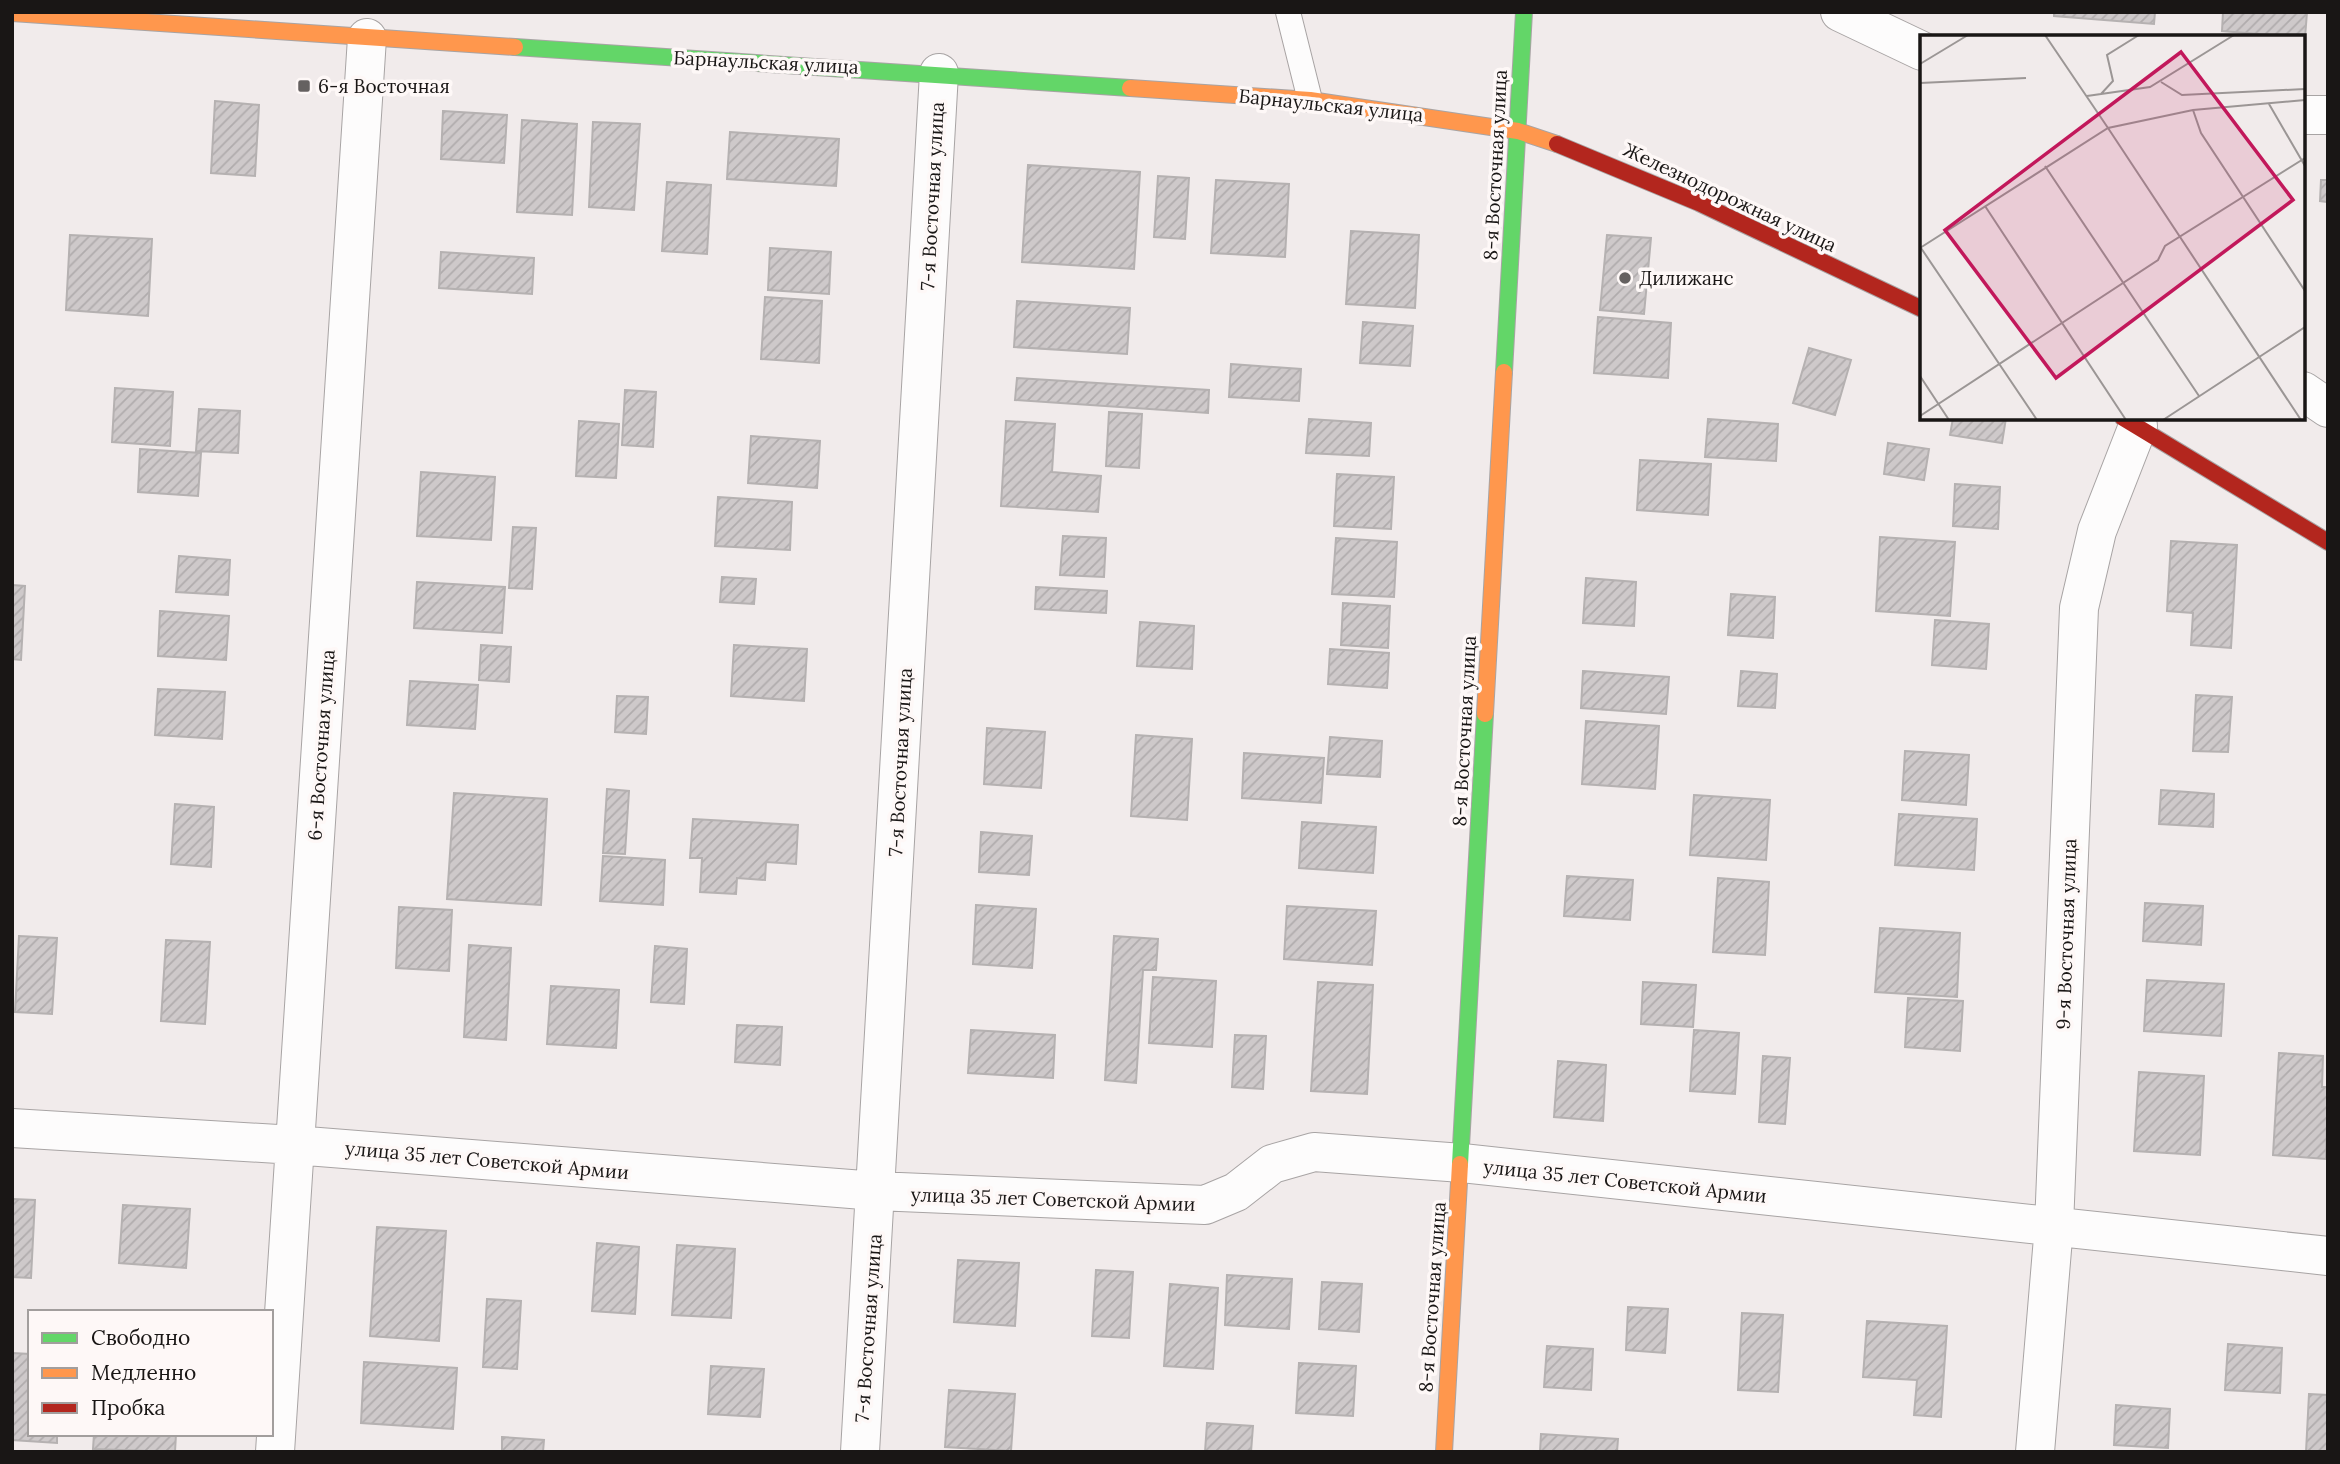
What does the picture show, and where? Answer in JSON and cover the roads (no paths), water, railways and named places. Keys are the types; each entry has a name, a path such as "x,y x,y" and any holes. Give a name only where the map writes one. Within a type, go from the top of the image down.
{"main road":[{"name":"8-я Восточная улица","path":"1444,1452 1524,12"},
{"name":"Барнаульская улица","path":"12,13 939,73 1310,100 1518,131"},
{"name":"Железнодорожная улица","path":"1518,131 1584,153 1699,203 1920,309"},
{"path":"2131,422 2328,542"}],"street":[{"path":"1840,12 1920,50"},
{"name":"6-я Восточная улица","path":"275,1452 367,38"},
{"name":"7-я Восточная улица","path":"860,1452 939,73"},
{"path":"2305,115 2328,115"},
{"path":"2305,392 2328,408"},
{"name":"9-я Восточная улица","path":"2035,1452 2054,1226 2079,608 2097,531 2131,422"},
{"name":"улица 35 лет Советской Армии","path":"12,1128 295,1145 876,1191 1205,1205 1236,1192 1272,1164 1314,1152 1462,1163 2328,1256"}],"lane":[{"path":"1288,12 1310,100"}],"place":[{"name":"6-я Восточная","path":"304,86"},
{"name":"Дилижанс","path":"1625,278"}]}
